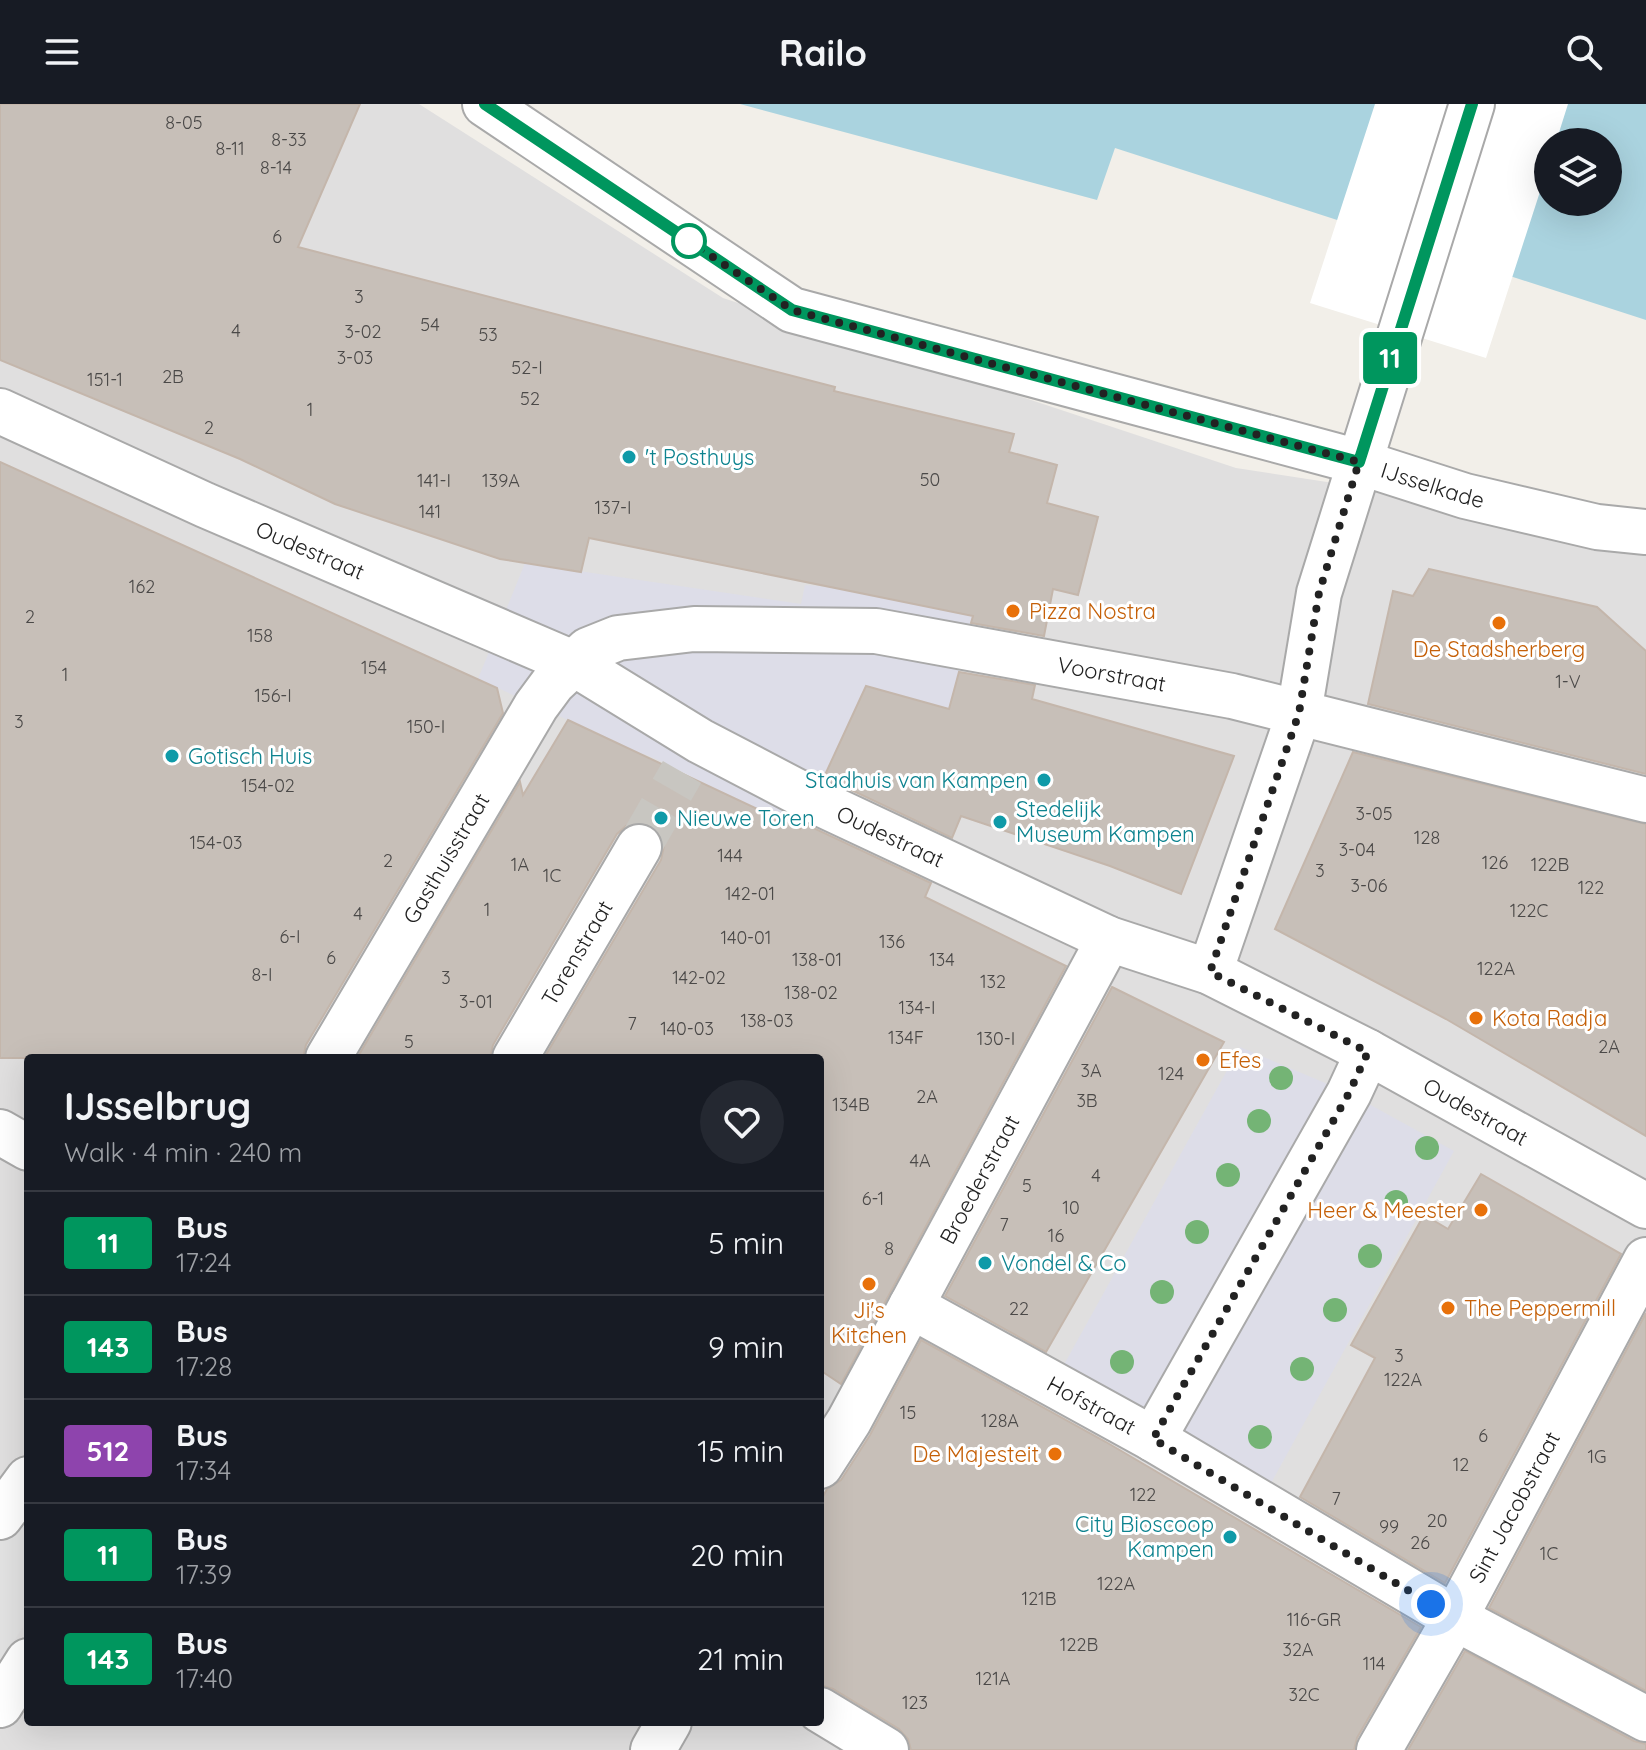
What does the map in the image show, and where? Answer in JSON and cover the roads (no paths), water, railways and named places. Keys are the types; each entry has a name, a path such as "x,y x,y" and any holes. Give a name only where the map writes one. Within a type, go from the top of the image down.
{"street":[{"name":"IJsselkade","path":"485,104 792,310 1359,462 1494,503 1597,527 1646,532"},
{"path":"1210,972 1299,713 1319,593 1398,331 1472,104"},
{"name":"Oudestraat","path":"0,411 205,505 573,663 691,756 813,800 1109,939 1210,972 1368,1052 1646,1206"},
{"name":"Voorstraat","path":"573,663 588,650 618,638 680,630 753,627 876,631 1232,696 1646,800"},
{"name":"Gasthuisstraat","path":"330,1054 536,706 573,663"},
{"name":"Torenstraat","path":"517,1054 639,847"},
{"name":"Broederstraat","path":"824,1454 838,1414 911,1306 1109,939"},
{"path":"1153,1439 1349,1093 1368,1052"},
{"path":"0,1132 24,1146"},
{"name":"Sint Jacobstraat","path":"1379,1750 1455,1618 1646,1260"},
{"name":"Hofstraat","path":"911,1306 1153,1439 1455,1618 1646,1719"},
{"path":"0,1517 24,1484"},
{"path":"0,1705 24,1667"},
{"path":"824,1712 886,1750"},
{"path":"653,1750 667,1726"}],"water":[{"path":"740,104 1646,104 1646,320 1115,148 1097,200"}],"tunnel":[{"path":"639,847 682,772"}],"place":[{"name":"'t Posthuys","path":"629,457"},
{"name":"Pizza Nostra","path":"1013,611"},
{"name":"De Stadsherberg","path":"1499,623"},
{"name":"Gotisch Huis","path":"172,756"},
{"name":"Stadhuis van Kampen","path":"1044,780"},
{"name":"Nieuwe Toren","path":"661,818"},
{"name":"Stedelijk Museum Kampen","path":"1000,822"},
{"name":"Kota Radja","path":"1476,1018"},
{"name":"Efes","path":"1203,1060"},
{"name":"Heer & Meester","path":"1481,1210"},
{"name":"Vondel & Co","path":"985,1263"},
{"name":"Ji's Kitchen","path":"869,1284"},
{"name":"The Peppermill","path":"1448,1308"},
{"name":"De Majesteit","path":"1055,1454"},
{"name":"City Bioscoop Kampen","path":"1230,1537"}]}
